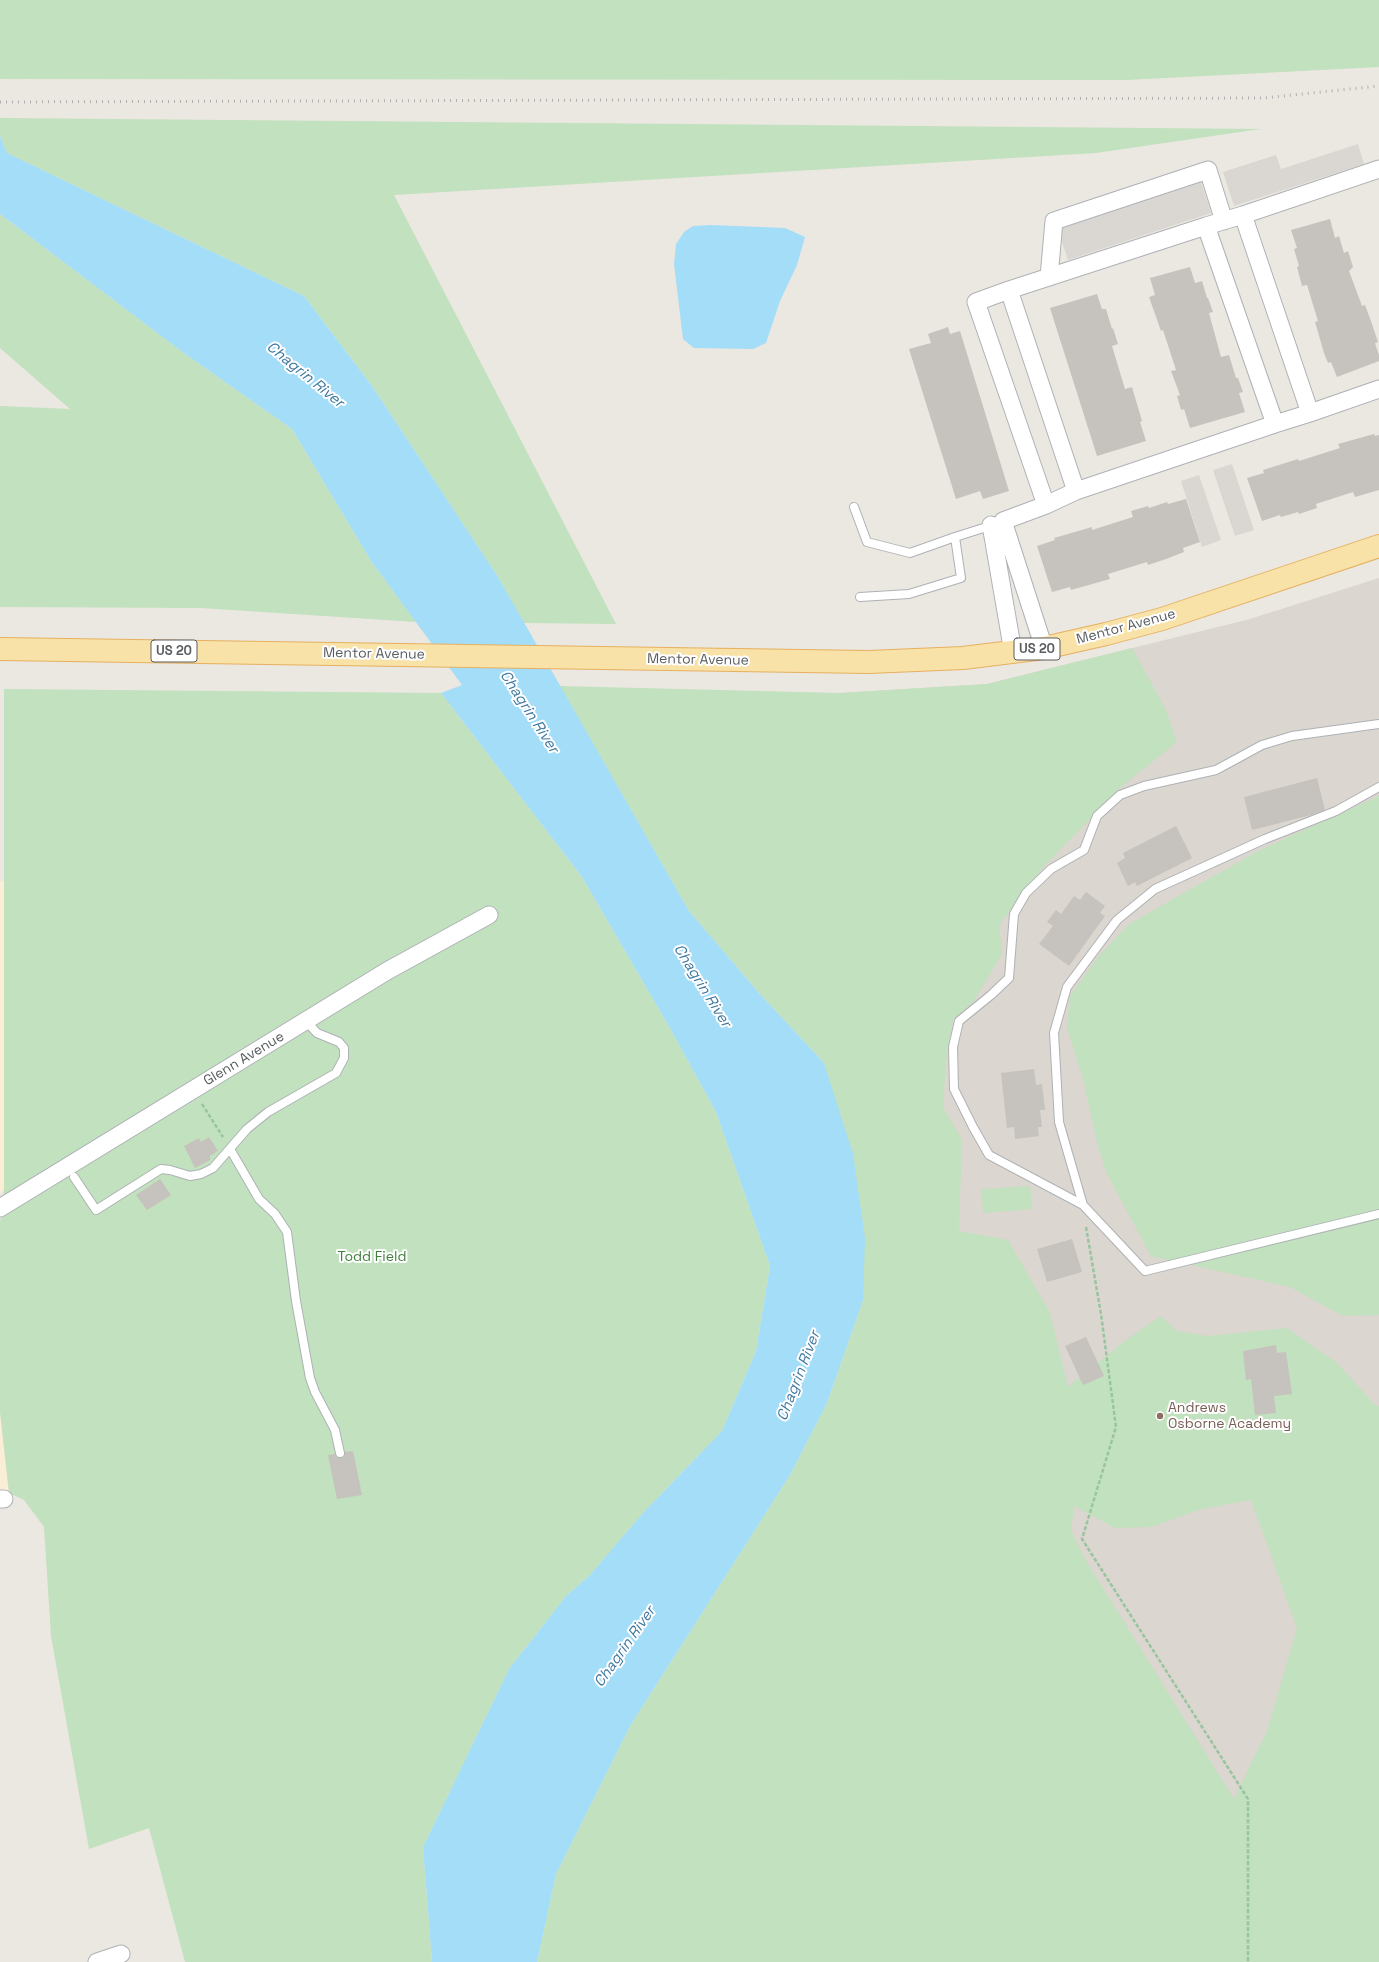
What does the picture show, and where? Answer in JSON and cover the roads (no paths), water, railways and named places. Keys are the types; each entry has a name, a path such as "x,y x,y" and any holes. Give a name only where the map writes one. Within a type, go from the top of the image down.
{"main road":[{"name":"Mentor Avenue","path":"0,649 869,662 963,658 1044,648 1162,619 1379,546"}],"street":[{"path":"1046,505 976,302 1379,169"},
{"path":"1049,277 1054,220 1208,170 1224,221"},
{"path":"1243,215 1310,413"},
{"path":"1206,226 1275,424"},
{"path":"1010,290 1076,491"},
{"path":"997,523 1046,505 1076,491 1379,389"},
{"path":"997,523 1044,648"},
{"path":"997,523 1013,652"},
{"name":"Glenn Avenue","path":"0,1208 306,1022 387,970 489,915"},
{"path":"97,1962 121,1954"}],"lane":[{"path":"854,506 867,542 910,553 997,523"},
{"path":"860,597 909,594 961,578 955,537"},
{"path":"1379,724 1292,736 1262,745 1216,770 1144,786 1120,795 1097,816 1084,850 1051,869 1026,893 1014,914 1009,978 959,1021 953,1047 954,1089 989,1155 1083,1205 1145,1271 1379,1214"},
{"path":"1083,1205 1059,1122 1054,1033 1068,987 1117,920 1155,889 1265,839 1336,811 1379,786"},
{"path":"74,1177 96,1210 161,1169 190,1176 201,1174 212,1168 247,1129 268,1112 336,1073 344,1058 344,1048 339,1042 317,1033 306,1022"},
{"path":"230,1149 259,1199 275,1214 287,1232 296,1301 310,1378 315,1392 335,1430 340,1453"}],"water":[{"name":"Chagrin River","path":"0,136 7,153 304,296 372,386 498,577 689,911 759,993 824,1063 853,1154 865,1238 863,1300 827,1403 790,1475 630,1726 556,1874 537,1962 432,1962 423,1847 509,1669 566,1596 589,1576 642,1514 722,1431 756,1351 770,1266 716,1112 671,1030 582,877 441,693 462,685 371,561 292,429 181,351 0,214"},
{"path":"711,225 785,228 805,237 797,265 780,301 766,343 753,349 694,348 683,339 674,264 676,244 684,232 693,226"}],"railway":[{"path":"0,102 1264,98 1379,86"}],"place":[{"name":"Andrews Osborne Academy","path":"1160,1416"}],"park label":[{"name":"Todd Field","path":"372,1257"}]}
